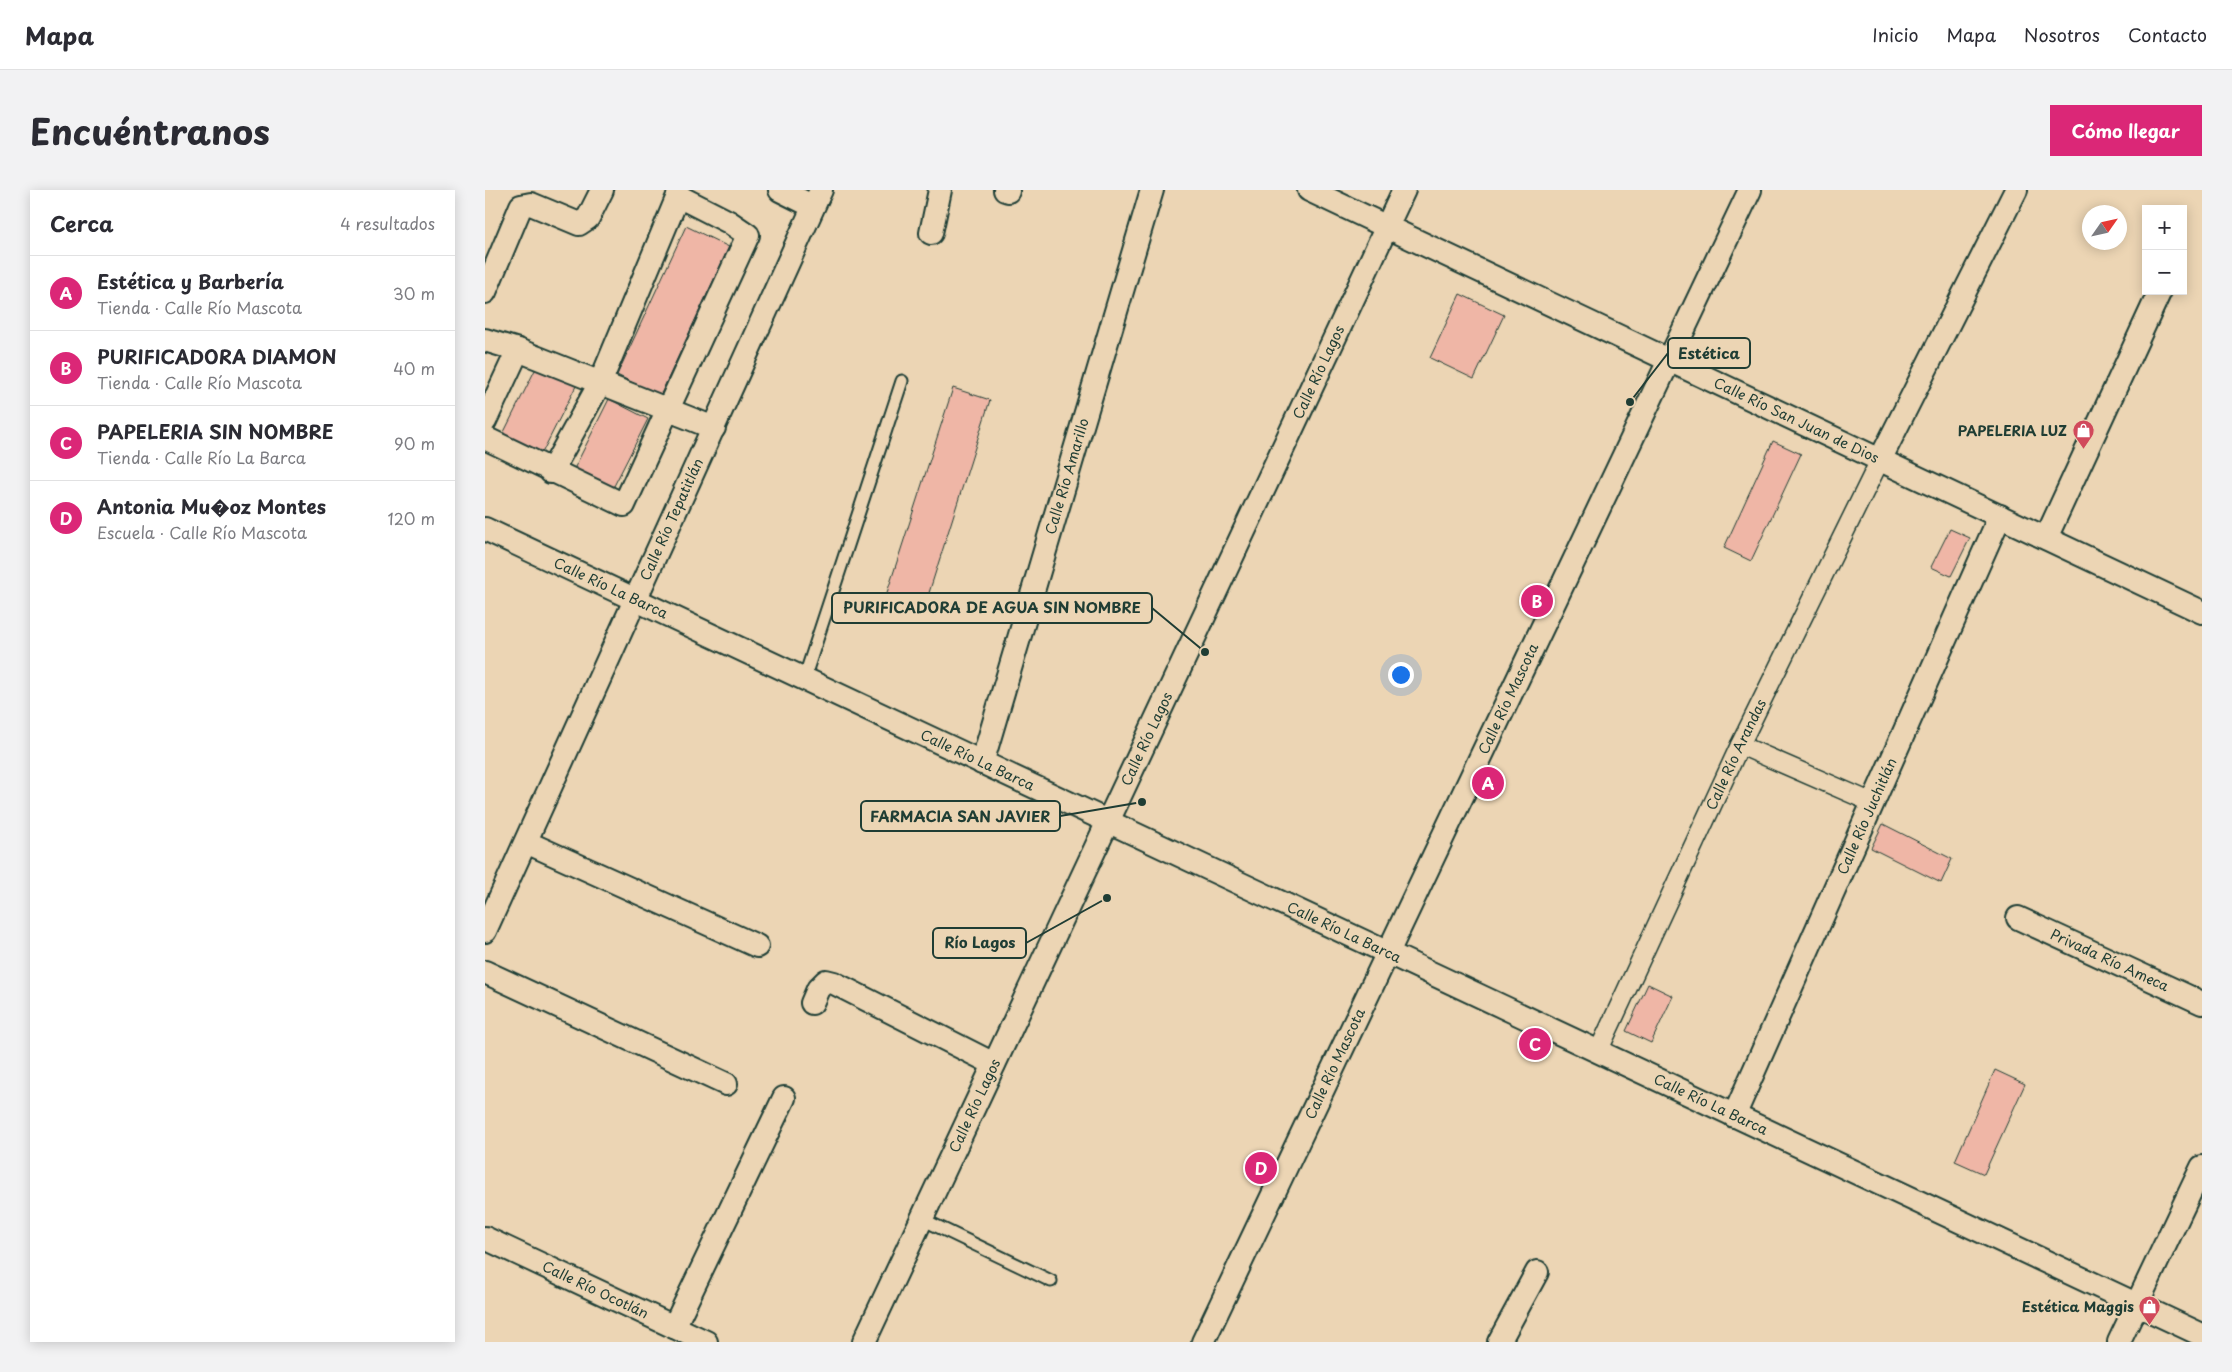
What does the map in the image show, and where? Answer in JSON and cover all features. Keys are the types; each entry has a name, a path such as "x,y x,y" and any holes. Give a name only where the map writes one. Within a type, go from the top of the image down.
{"street":[{"path":"485,292 521,206 531,204 579,224 588,218 602,190"},
{"path":"780,190 817,198"},
{"path":"931,233 940,190"},
{"name":"Calle Río Amarillo","path":"982,762 1152,190"},
{"name":"Calle Río San Juan de Dios","path":"1309,190 2202,612"},
{"name":"Calle Río Lagos","path":"864,1342 1404,190"},
{"name":"Calle Río Mascota","path":"1203,1342 1389,954 1750,190"},
{"path":"1879,460 2016,190"},
{"path":"485,438 551,472 625,505 748,235 729,222 678,196 600,384 551,472"},
{"name":"Calle Río Tepatitlán","path":"485,931 637,600 817,198"},
{"path":"2046,538 2158,295"},
{"path":"485,340 518,350 713,428"},
{"path":"485,421 518,350"},
{"name":"Calle Río Arandas","path":"1598,1052 1740,746 1879,460"},
{"name":"Calle Río Juchitlán","path":"1734,1116 2000,516"},
{"name":"Calle Río La Barca","path":"485,529 2202,1336"},
{"path":"1740,746 1873,803"},
{"path":"526,842 757,946"},
{"name":"Privada Río Ameca","path":"2017,918 2202,1003"},
{"path":"485,972 726,1084"},
{"path":"812,1003 821,984 825,981 834,984 994,1064"},
{"path":"674,1327 784,1098"},
{"path":"2119,1342 2202,1167"},
{"name":"Calle Río Ocotlán","path":"485,1238 706,1342"},
{"path":"1499,1342 1537,1272"}],"lane":[{"path":"804,679 902,381"},
{"path":"922,1219 1051,1281"}],"building":[{"path":"686,226 729,247 660,396 617,375"},
{"path":"1460,294 1504,315 1474,379 1430,358"},
{"path":"537,366 576,386 541,455 502,436"},
{"path":"953,388 990,400 922,615 884,602"},
{"path":"609,399 648,419 613,488 574,469"},
{"path":"1773,441 1801,454 1751,561 1724,548"},
{"path":"1950,529 1970,538 1951,576 1931,567"},
{"path":"1883,824 1952,859 1941,883 1871,848"},
{"path":"1648,984 1673,996 1651,1043 1626,1031"},
{"path":"1995,1070 2025,1084 1984,1174 1955,1161"}],"place":[{"name":"Estética","path":"1630,402"},
{"name":"PAPELERIA LUZ","path":"2083,450"},
{"name":"PURIFICADORA DIAMON","path":"1537,601"},
{"name":"PURIFICADORA DE AGUA SIN NOMBRE","path":"1205,652"},
{"name":"Estética y Barbería","path":"1488,783"},
{"name":"FARMACIA SAN JAVIER","path":"1142,802"},
{"name":"Río Lagos","path":"1107,898"},
{"name":"PAPELERIA SIN NOMBRE","path":"1535,1044"},
{"name":"Antonia Mu�oz Montes","path":"1261,1168"},
{"name":"Estética Maggis","path":"2150,1326"}]}
